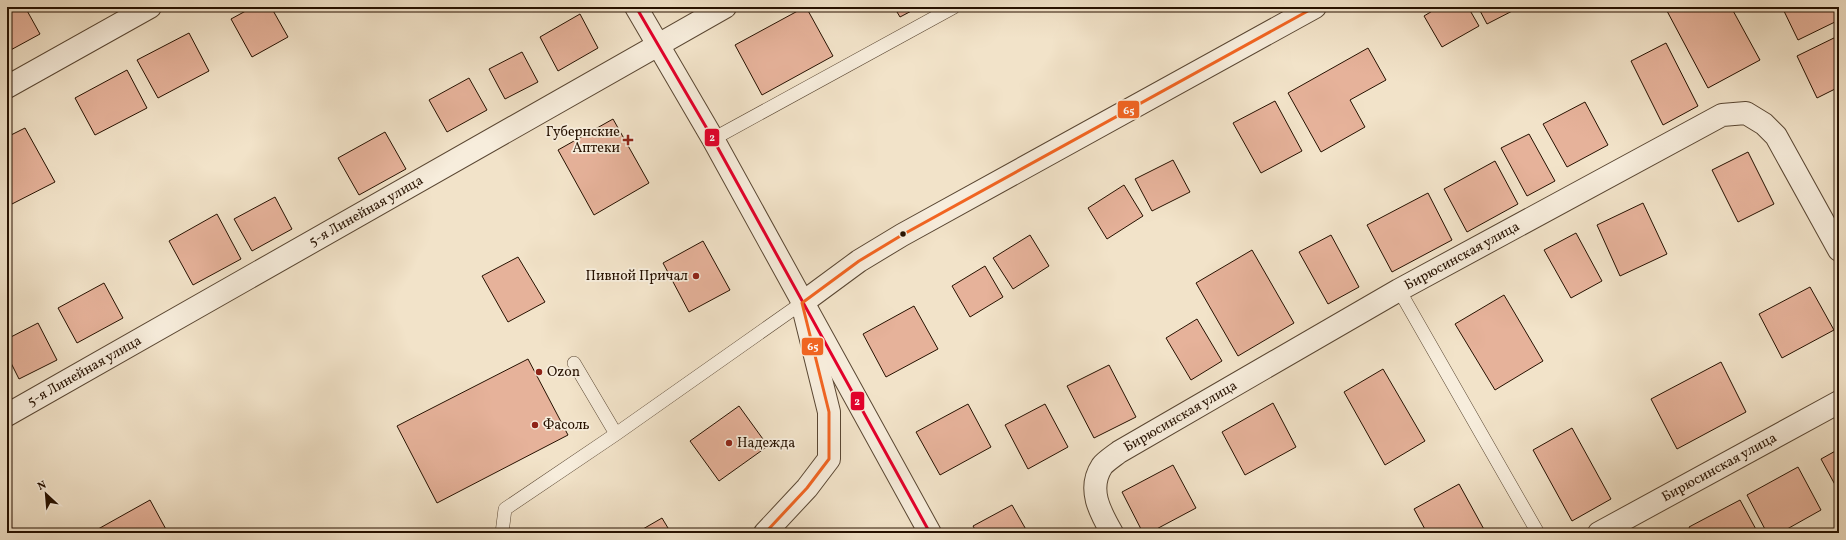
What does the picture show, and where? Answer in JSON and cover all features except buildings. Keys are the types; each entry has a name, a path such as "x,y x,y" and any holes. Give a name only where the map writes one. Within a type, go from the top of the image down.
{"street":[{"path":"7,87 150,7"},
{"path":"636,7 712,138 930,533"},
{"name":"5-я Линейная улица","path":"7,415 725,7"},
{"path":"802,303 859,261 902,235 1316,7"},
{"name":"Бирюсинская улица","path":"1112,533 1095,501 1096,482 1103,466 1119,452 1399,290 1722,115 1746,113 1764,124 1776,136 1839,250"},
{"path":"765,533 807,488 829,459 829,412 802,303"},
{"name":"Бирюсинская улица","path":"1599,533 1839,402"}],"lane":[{"path":"712,138 954,7"},
{"path":"1399,290 1538,533"},
{"path":"502,533 505,509 616,434 802,303"},
{"path":"574,363 616,434"}],"transit line":[{"name":"2","path":"636,7 713,139 930,533"},
{"name":"65","path":"765,533 807,488 829,459 829,412 802,303 859,261 902,235 1315,7"}],"place":[{"name":"Губернские Аптеки","path":"628,140"},
{"name":"Пивной Причал","path":"696,276"},
{"name":"Ozon","path":"539,372"},
{"name":"Фасоль","path":"535,425"},
{"name":"Надежда","path":"729,443"}]}
